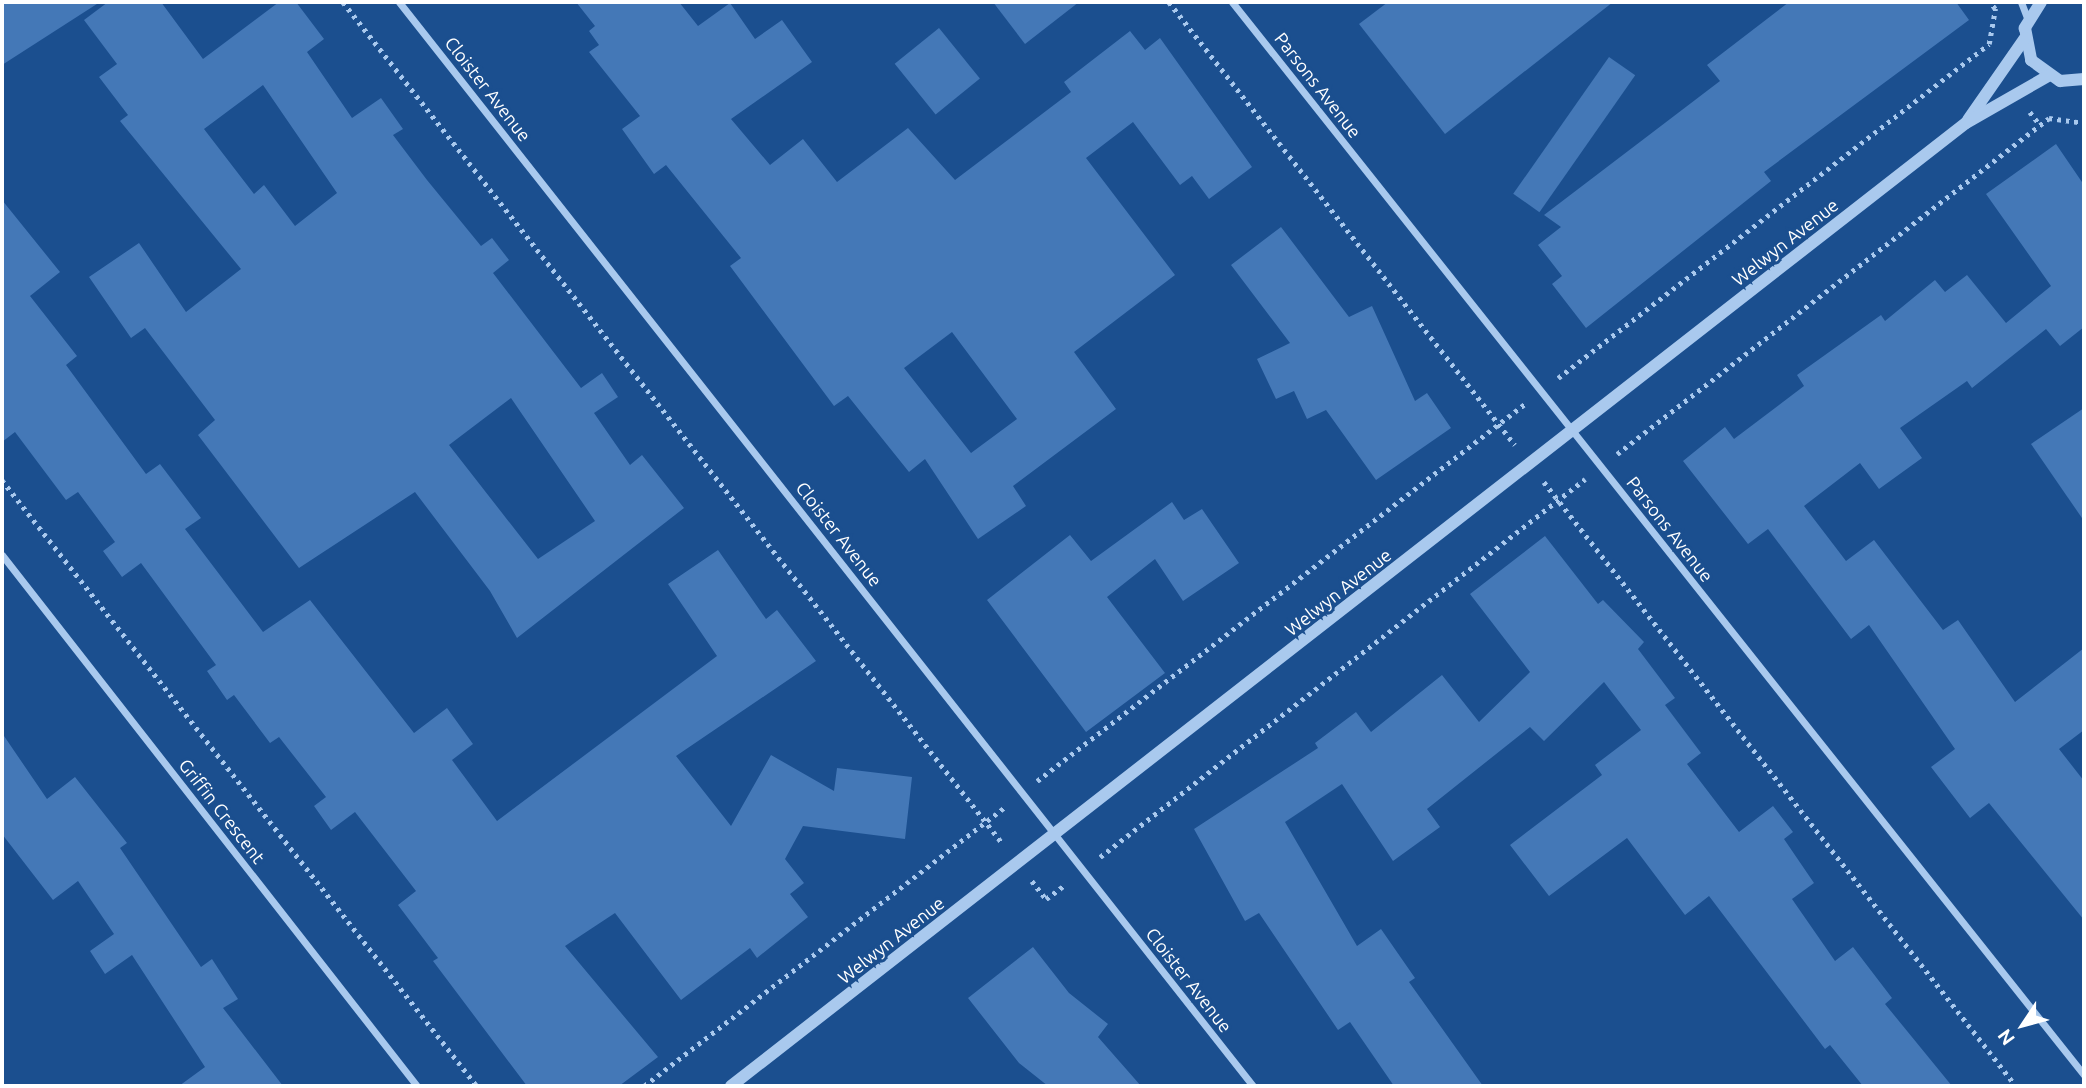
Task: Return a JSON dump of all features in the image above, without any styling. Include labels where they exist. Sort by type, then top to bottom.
[{"type":"street","name":"Cloister Avenue","points":[[399,2],[1253,1086]]},
{"type":"street","name":"Parsons Avenue","points":[[1232,2],[2084,1075]]},
{"type":"street","points":[[2021,2],[2028,20]]},
{"type":"street","name":"Welwyn Avenue","points":[[1966,123],[2025,38],[2028,20],[2041,2]]},
{"type":"street","points":[[2025,38],[2031,60],[2048,76],[2084,79]]},
{"type":"street","name":"Welwyn Avenue","points":[[731,1086],[1966,123],[2048,76]]},
{"type":"street","name":"Griffin Crescent","points":[[2,555],[417,1086]]},
{"type":"path","points":[[343,2],[1046,899],[2049,118],[2084,122]]},
{"type":"path","points":[[1169,2],[2016,1086]]},
{"type":"path","points":[[644,1086],[1989,44],[1995,9],[1990,2]]},
{"type":"path","points":[[2,480],[477,1086]]},
{"type":"building","points":[[2,2],[100,2],[2,65]]},
{"type":"building","points":[[108,2],[161,2],[203,59],[279,2],[296,2],[324,39],[307,52],[352,118],[381,98],[403,129],[393,135],[427,180],[481,246],[492,238],[509,260],[493,273],[581,388],[602,373],[618,397],[594,413],[630,465],[642,455],[684,508],[517,638],[490,591],[415,492],[299,568],[198,435],[215,420],[145,328],[131,338],[89,277],[139,243],[186,312],[241,269],[120,121],[128,115],[99,77],[117,64],[84,20]],"holes":[[[263,85],[337,193],[295,226],[264,185],[254,194],[204,129]],[[511,398],[595,521],[538,559],[449,445]]]},
{"type":"building","points":[[576,2],[679,2],[698,26],[730,3],[755,39],[782,20],[812,62],[731,119],[770,165],[803,139],[837,182],[908,128],[955,180],[1071,92],[1064,82],[1130,31],[1145,50],[1160,38],[1252,167],[1209,199],[1192,176],[1180,185],[1133,122],[1086,158],[1175,275],[1074,352],[1116,409],[1013,486],[1026,506],[978,539],[925,459],[909,472],[848,396],[834,406],[730,266],[741,258],[666,165],[654,174],[622,129],[640,116],[589,52],[599,45],[589,31],[595,26]],"holes":[[[952,332],[1017,419],[971,453],[904,368]]]},
{"type":"building","points":[[993,2],[1079,2],[1025,44]]},
{"type":"building","points":[[1388,2],[1613,2],[1445,134],[1359,24]]},
{"type":"building","points":[[1789,2],[1956,2],[1969,20],[1764,172],[1771,181],[1586,328],[1552,284],[1562,276],[1538,245],[1561,227],[1544,215],[1720,81],[1707,65]]},
{"type":"building","points":[[939,28],[980,79],[936,114],[895,64]]},
{"type":"building","points":[[1609,57],[1635,75],[1539,212],[1513,194]]},
{"type":"building","points":[[2056,144],[2084,185],[2084,327],[2060,346],[2046,329],[1972,388],[1967,381],[1900,428],[1922,458],[1879,489],[1860,463],[1804,506],[1846,561],[1874,540],[1943,630],[1958,620],[2015,702],[2084,648],[2084,730],[2059,749],[2084,781],[2084,920],[1989,803],[1970,818],[1931,767],[1955,749],[1869,625],[1851,639],[1768,529],[1748,544],[1683,461],[1725,427],[1734,439],[1804,386],[1797,375],[1881,315],[1885,321],[1935,280],[1945,292],[1967,275],[2006,323],[2051,286],[1986,194]]},
{"type":"building","points":[[2,200],[60,272],[30,296],[77,356],[66,365],[146,474],[160,464],[201,518],[185,529],[263,632],[310,600],[414,733],[447,708],[473,744],[452,760],[497,821],[717,656],[668,584],[718,550],[766,619],[777,610],[816,661],[676,756],[731,826],[771,755],[834,791],[837,768],[912,777],[905,839],[803,826],[785,859],[804,883],[790,894],[808,917],[757,958],[750,948],[681,1000],[615,913],[565,946],[658,1057],[619,1086],[527,1086],[433,961],[438,958],[398,905],[416,891],[355,812],[331,830],[314,806],[326,797],[279,737],[270,743],[234,695],[227,700],[207,671],[216,665],[141,563],[122,577],[103,551],[115,542],[78,492],[66,500],[15,432],[2,442]]},
{"type":"building","points":[[1281,227],[1349,317],[1372,306],[1415,401],[1427,393],[1451,428],[1376,480],[1326,410],[1307,419],[1294,391],[1276,399],[1257,359],[1290,343],[1231,265]]},
{"type":"building","points":[[2084,408],[2084,521],[2031,444]]},
{"type":"building","points":[[1172,502],[1184,520],[1202,509],[1239,563],[1183,601],[1155,559],[1107,597],[1165,673],[1086,732],[987,600],[1070,535],[1091,561]]},
{"type":"building","points":[[1545,536],[1598,604],[1603,600],[1644,642],[1638,649],[1675,698],[1665,705],[1701,753],[1687,764],[1739,832],[1773,806],[1793,832],[1784,839],[1814,883],[1792,899],[1835,961],[1853,947],[1892,998],[1885,1004],[1952,1086],[1863,1086],[1830,1045],[1825,1049],[1709,896],[1685,915],[1627,838],[1549,896],[1510,845],[1602,775],[1595,765],[1641,730],[1604,682],[1544,741],[1530,727],[1427,809],[1440,827],[1393,861],[1342,784],[1285,822],[1357,946],[1381,929],[1415,978],[1409,982],[1483,1086],[1394,1086],[1350,1022],[1338,1030],[1259,913],[1245,921],[1194,829],[1318,748],[1315,743],[1356,712],[1371,732],[1442,675],[1479,722],[1530,672],[1470,594]]},
{"type":"building","points":[[2,733],[47,799],[75,777],[127,843],[120,848],[201,967],[212,959],[238,999],[223,1008],[283,1086],[179,1086],[205,1067],[132,955],[105,974],[90,951],[114,934],[78,881],[53,900],[2,834]]},
{"type":"building","points":[[1033,947],[1069,993],[1108,1024],[1098,1037],[1141,1086],[1048,1086],[1019,1063],[968,998]]}]
